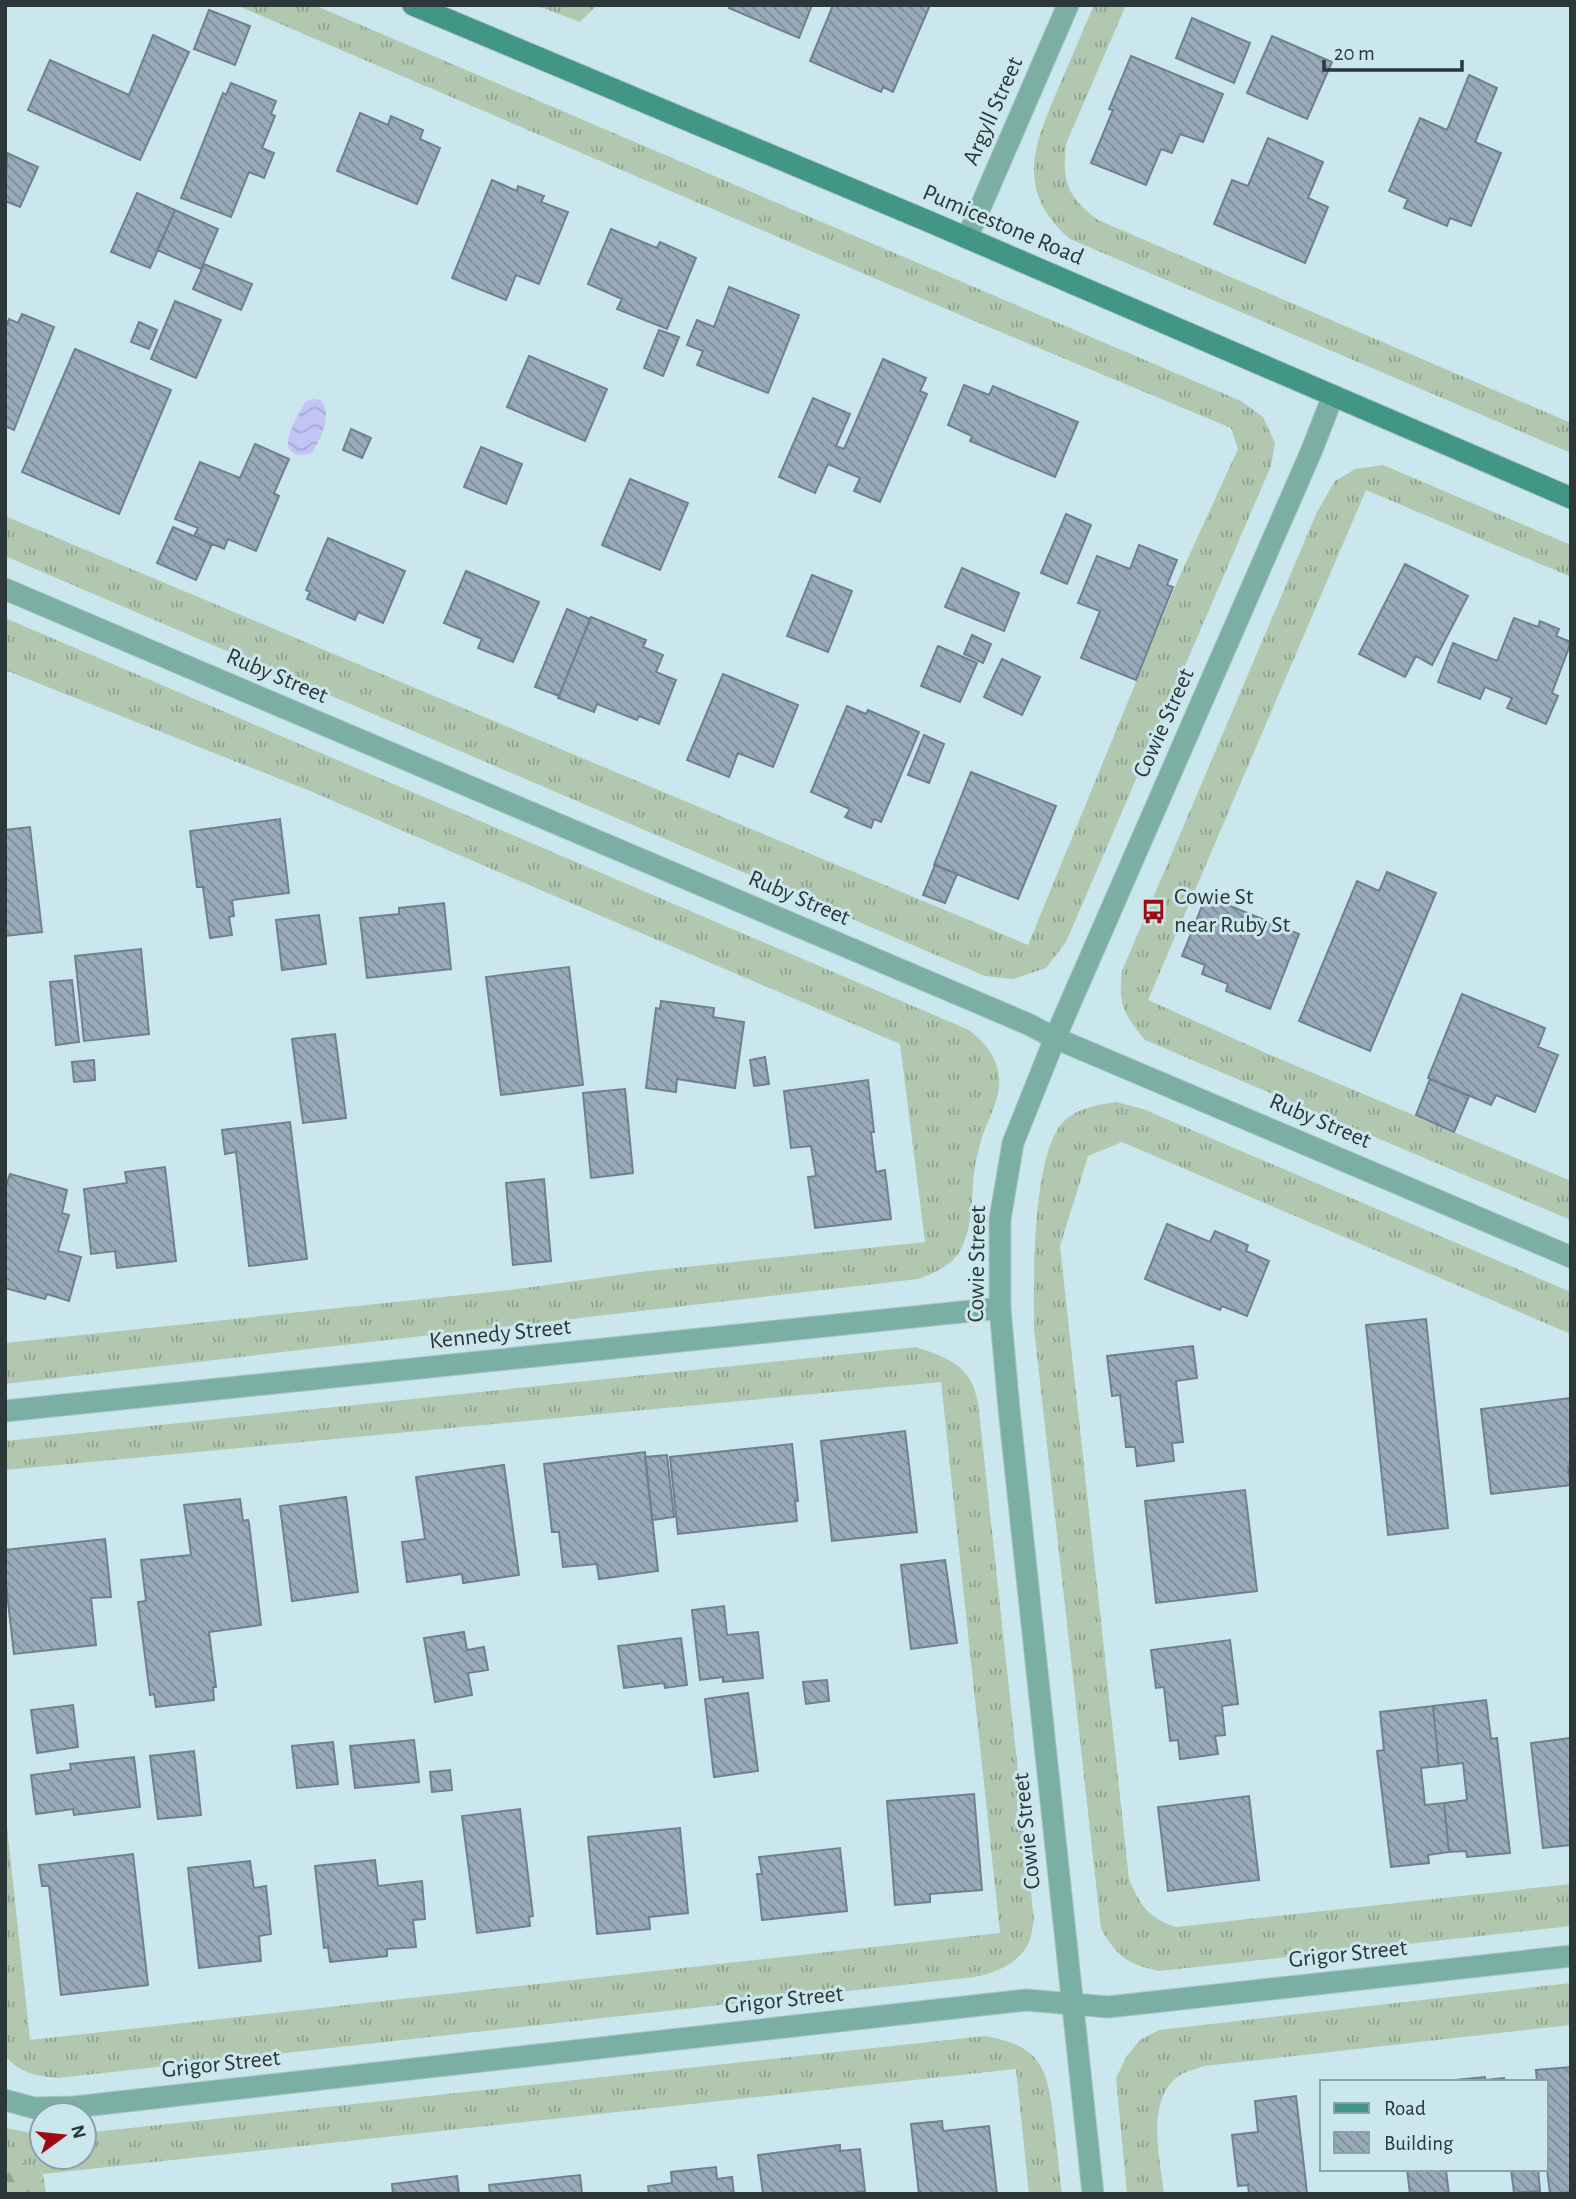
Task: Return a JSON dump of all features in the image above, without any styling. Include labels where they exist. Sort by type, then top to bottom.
[{"type":"main road","name":"Pumicestone Road","points":[[413,5],[967,238],[1571,498]]},
{"type":"street","name":"Argyll Street","points":[[967,238],[1068,5]]},
{"type":"street","name":"Cowie Street","points":[[1093,2194],[1014,1465],[1000,1308],[1000,1219],[1013,1143],[1055,1038],[1333,396]]},
{"type":"street","name":"Ruby Street","points":[[5,589],[1571,1257]]},
{"type":"street","name":"Kennedy Street","points":[[5,1411],[1000,1308]]},
{"type":"street","name":"Grigor Street","points":[[5,2100],[34,2108],[74,2107],[1026,2000],[1108,2007],[1571,1956]]},
{"type":"green space","points":[[236,5],[314,5],[1241,401],[1263,417],[1275,443],[1271,466],[1066,942],[1046,968],[1013,979],[985,976],[5,556],[5,516],[1028,945],[1177,582],[1238,449],[1231,428]]},
{"type":"green space","points":[[535,5],[597,5],[580,22]]},
{"type":"green space","points":[[1094,5],[1126,5],[1066,144],[1066,179],[1079,203],[1098,220],[1571,423],[1571,453],[1070,239],[1041,203],[1035,186],[1034,168],[1036,149],[1049,110]]},
{"type":"green space","points":[[1383,465],[1571,545],[1571,577],[1366,490],[1148,1000],[1275,1057],[1571,1181],[1571,1220],[1145,1040],[1127,1016],[1122,1001],[1122,971],[1317,512],[1335,481],[1355,469]]},
{"type":"green space","points":[[5,618],[969,1030],[992,1056],[999,1075],[999,1084],[997,1099],[976,1160],[968,1232],[958,1254],[945,1266],[918,1279],[5,1384],[5,1343],[510,1290],[648,1271],[925,1242],[900,1044],[310,791],[5,670]]},
{"type":"green space","points":[[1116,1102],[1143,1109],[1571,1292],[1571,1334],[1122,1142],[1088,1156],[1060,1246],[1129,1879],[1137,1896],[1152,1915],[1176,1927],[1571,1884],[1571,1926],[1159,1971],[1124,1958],[1101,1929],[1034,1328],[1034,1280],[1040,1186],[1046,1158],[1055,1135],[1066,1119],[1078,1112]]},
{"type":"green space","points":[[916,1347],[939,1355],[960,1368],[971,1382],[978,1402],[1034,1920],[1025,1950],[1013,1962],[974,1977],[58,2078],[29,2073],[5,2056],[5,1808],[30,2040],[1000,1933],[941,1382],[5,1470],[5,1441]]},
{"type":"green space","points":[[1571,1983],[1571,2025],[1204,2066],[1185,2073],[1168,2086],[1158,2114],[1158,2147],[1164,2194],[1127,2194],[1116,2078],[1127,2056],[1140,2040],[1159,2030]]},
{"type":"green space","points":[[985,2036],[1019,2046],[1031,2054],[1045,2075],[1052,2104],[1062,2194],[1029,2194],[1016,2069],[98,2168],[98,2131]]},
{"type":"green space","points":[[5,2128],[28,2132],[28,2166],[5,2153]]},
{"type":"green space","points":[[5,2153],[28,2166],[28,2171],[43,2174],[46,2194],[5,2194]]},
{"type":"green space","points":[[38,2171],[71,2171],[43,2174]]},
{"type":"water","points":[[312,399],[321,400],[324,406],[324,426],[312,453],[296,454],[288,445],[289,436],[305,402]]},
{"type":"building","points":[[731,5],[812,5],[799,38],[729,8]]},
{"type":"building","points":[[833,5],[930,5],[893,92],[883,87],[881,92],[810,61]]},
{"type":"building","points":[[209,10],[250,26],[235,65],[194,49]]},
{"type":"building","points":[[1192,18],[1250,43],[1234,83],[1176,58]]},
{"type":"building","points":[[153,35],[189,52],[140,160],[28,110],[50,60],[129,95]]},
{"type":"building","points":[[1272,36],[1332,62],[1307,119],[1247,93]]},
{"type":"building","points":[[1131,56],[1223,94],[1203,142],[1180,134],[1172,153],[1161,149],[1146,185],[1091,163]]},
{"type":"building","points":[[1469,75],[1497,88],[1475,142],[1501,153],[1471,226],[1450,218],[1447,226],[1404,208],[1408,199],[1389,191],[1420,118],[1447,130]]},
{"type":"building","points":[[231,83],[276,101],[271,114],[275,116],[262,148],[274,153],[264,178],[249,172],[231,217],[181,198],[223,93],[226,95]]},
{"type":"building","points":[[360,113],[388,125],[391,116],[423,130],[420,139],[440,148],[417,204],[337,171]]},
{"type":"building","points":[[1268,138],[1323,162],[1308,198],[1328,207],[1305,263],[1214,224],[1232,180],[1248,186]]},
{"type":"building","points":[[7,153],[38,167],[20,207],[5,201]]},
{"type":"building","points":[[492,180],[517,191],[518,186],[544,196],[541,202],[568,212],[539,284],[516,275],[506,300],[452,278]]},
{"type":"building","points":[[137,193],[175,210],[150,268],[111,252]]},
{"type":"building","points":[[175,210],[218,229],[201,269],[157,250]]},
{"type":"building","points":[[611,229],[657,248],[660,242],[696,258],[667,329],[617,309],[622,299],[588,284]]},
{"type":"building","points":[[204,264],[252,284],[241,310],[193,289]]},
{"type":"building","points":[[729,287],[799,315],[768,393],[697,365],[703,351],[687,345],[697,320],[714,327]]},
{"type":"building","points":[[175,301],[221,320],[196,378],[151,359]]},
{"type":"building","points":[[22,314],[54,327],[14,430],[5,426],[5,329],[9,319],[18,323]]},
{"type":"building","points":[[139,322],[157,330],[149,349],[131,342]]},
{"type":"building","points":[[659,330],[679,337],[663,376],[644,368]]},
{"type":"building","points":[[75,349],[171,390],[119,514],[22,472]]},
{"type":"building","points":[[529,356],[607,389],[585,441],[507,407]]},
{"type":"building","points":[[883,359],[926,378],[920,391],[927,394],[880,502],[854,491],[860,478],[828,464],[815,493],[779,477],[813,398],[850,414],[836,446],[844,449]]},
{"type":"building","points":[[964,385],[989,395],[993,386],[1078,422],[1055,477],[970,441],[972,436],[948,425]]},
{"type":"building","points":[[351,429],[371,438],[362,458],[343,450]]},
{"type":"building","points":[[255,444],[289,459],[274,493],[279,496],[256,551],[228,539],[224,549],[194,536],[198,528],[175,519],[200,462],[240,478]]},
{"type":"building","points":[[481,447],[522,464],[506,504],[464,487]]},
{"type":"building","points":[[630,479],[688,503],[660,570],[602,545]]},
{"type":"building","points":[[1066,514],[1091,525],[1067,584],[1041,573]]},
{"type":"building","points":[[173,527],[212,544],[196,580],[157,563]]},
{"type":"building","points":[[328,538],[405,571],[383,623],[358,612],[355,620],[307,599],[310,592],[306,590]]},
{"type":"building","points":[[1139,545],[1177,560],[1167,585],[1173,587],[1136,680],[1081,658],[1100,611],[1078,603],[1097,556],[1130,569]]},
{"type":"building","points":[[1405,564],[1468,596],[1432,665],[1416,656],[1405,677],[1359,654]]},
{"type":"building","points":[[962,568],[1019,593],[1004,631],[945,607]]},
{"type":"building","points":[[466,571],[539,602],[513,662],[478,648],[482,639],[444,623]]},
{"type":"building","points":[[812,575],[852,591],[828,652],[787,636]]},
{"type":"building","points":[[567,609],[590,619],[559,696],[535,687]]},
{"type":"building","points":[[591,617],[646,640],[643,647],[663,655],[656,672],[676,680],[659,724],[639,716],[637,720],[597,704],[594,712],[558,698]]},
{"type":"building","points":[[1514,618],[1538,627],[1540,621],[1559,629],[1556,636],[1571,642],[1552,693],[1558,696],[1546,724],[1507,708],[1512,698],[1485,687],[1480,699],[1438,682],[1453,643],[1497,661]]},
{"type":"building","points":[[972,635],[991,644],[983,663],[964,654]]},
{"type":"building","points":[[938,646],[977,663],[960,702],[921,686]]},
{"type":"building","points":[[1002,659],[1040,677],[1022,715],[984,697]]},
{"type":"building","points":[[723,674],[798,705],[773,767],[738,753],[729,777],[687,760]]},
{"type":"building","points":[[847,706],[866,714],[868,710],[919,732],[881,822],[874,819],[871,828],[845,817],[850,809],[811,792]]},
{"type":"building","points":[[924,735],[944,744],[929,783],[908,775]]},
{"type":"building","points":[[971,772],[1056,806],[1018,899],[934,865]]},
{"type":"building","points":[[280,819],[289,893],[232,900],[234,916],[229,917],[232,935],[210,938],[203,887],[197,887],[190,831]]},
{"type":"building","points":[[30,827],[42,932],[5,936],[5,830]]},
{"type":"building","points":[[935,865],[957,874],[945,903],[923,895]]},
{"type":"building","points":[[1387,872],[1436,893],[1370,1051],[1299,1021],[1357,881],[1379,891]]},
{"type":"building","points":[[1206,896],[1299,934],[1270,1009],[1226,991],[1228,984],[1202,974],[1205,965],[1182,956]]},
{"type":"building","points":[[444,903],[451,969],[367,978],[360,918],[399,914],[399,908]]},
{"type":"building","points":[[319,915],[326,964],[282,970],[276,920]]},
{"type":"building","points":[[141,949],[149,1034],[84,1041],[75,956]]},
{"type":"building","points":[[569,967],[583,1085],[501,1095],[486,977]]},
{"type":"building","points":[[72,980],[79,1042],[56,1045],[50,982]]},
{"type":"building","points":[[1462,994],[1545,1028],[1538,1047],[1558,1055],[1535,1112],[1496,1095],[1491,1105],[1428,1078]]},
{"type":"building","points":[[661,1001],[714,1008],[713,1017],[744,1022],[735,1088],[677,1079],[676,1092],[646,1088],[656,1008],[660,1009]]},
{"type":"building","points":[[335,1034],[346,1118],[303,1123],[292,1039]]},
{"type":"building","points":[[765,1057],[769,1084],[754,1086],[750,1060]]},
{"type":"building","points":[[94,1060],[95,1080],[74,1082],[72,1062]]},
{"type":"building","points":[[1430,1079],[1469,1096],[1454,1132],[1416,1115]]},
{"type":"building","points":[[868,1080],[876,1172],[885,1170],[891,1219],[815,1228],[808,1177],[816,1176],[811,1146],[791,1148],[784,1091]]},
{"type":"building","points":[[625,1089],[633,1173],[591,1178],[583,1093]]},
{"type":"building","points":[[290,1122],[307,1259],[249,1266],[236,1152],[225,1154],[222,1130]]},
{"type":"building","points":[[165,1167],[176,1261],[117,1268],[115,1251],[91,1254],[84,1189],[127,1183],[125,1172]]},
{"type":"building","points":[[10,1174],[67,1190],[62,1213],[69,1215],[58,1251],[81,1257],[69,1301],[47,1294],[45,1299],[5,1288],[5,1189]]},
{"type":"building","points":[[544,1179],[551,1261],[513,1265],[506,1183]]},
{"type":"building","points":[[1167,1224],[1210,1242],[1215,1231],[1248,1245],[1246,1251],[1269,1261],[1247,1316],[1222,1306],[1220,1310],[1145,1279]]},
{"type":"building","points":[[1426,1319],[1448,1528],[1388,1535],[1366,1325]]},
{"type":"building","points":[[1193,1346],[1197,1378],[1176,1381],[1183,1442],[1172,1443],[1174,1461],[1137,1466],[1135,1447],[1126,1447],[1120,1395],[1112,1396],[1107,1356]]},
{"type":"building","points":[[1571,1398],[1571,1466],[1568,1467],[1571,1485],[1491,1494],[1481,1409]]},
{"type":"building","points":[[905,1431],[917,1532],[832,1541],[821,1441]]},
{"type":"building","points":[[792,1444],[798,1501],[795,1501],[797,1521],[678,1534],[670,1457]]},
{"type":"building","points":[[645,1452],[658,1571],[599,1579],[597,1564],[563,1567],[559,1532],[552,1532],[544,1464]]},
{"type":"building","points":[[667,1455],[674,1517],[652,1520],[645,1457]]},
{"type":"building","points":[[504,1465],[519,1575],[463,1583],[462,1574],[407,1582],[402,1542],[425,1539],[416,1477]]},
{"type":"building","points":[[1245,1490],[1257,1591],[1156,1603],[1145,1501]]},
{"type":"building","points":[[346,1497],[358,1592],[292,1601],[280,1506]]},
{"type":"building","points":[[240,1499],[243,1521],[248,1520],[249,1523],[261,1625],[209,1632],[216,1687],[213,1687],[214,1700],[156,1707],[154,1694],[150,1695],[138,1602],[146,1601],[141,1560],[191,1555],[184,1505]]},
{"type":"building","points":[[105,1539],[111,1597],[91,1598],[96,1645],[14,1654],[5,1576],[5,1550]]},
{"type":"building","points":[[945,1560],[957,1643],[911,1649],[901,1565]]},
{"type":"building","points":[[724,1606],[727,1635],[758,1632],[763,1678],[723,1682],[723,1677],[700,1680],[692,1610]]},
{"type":"building","points":[[464,1632],[467,1650],[484,1647],[488,1670],[468,1673],[472,1695],[435,1702],[424,1638]]},
{"type":"building","points":[[681,1638],[687,1685],[665,1688],[664,1683],[624,1688],[618,1646]]},
{"type":"building","points":[[1230,1640],[1238,1704],[1222,1706],[1225,1735],[1215,1736],[1218,1754],[1180,1759],[1178,1740],[1170,1741],[1164,1687],[1156,1688],[1151,1650]]},
{"type":"building","points":[[827,1680],[829,1701],[806,1704],[803,1682]]},
{"type":"building","points":[[748,1693],[758,1771],[714,1777],[705,1699]]},
{"type":"building","points":[[1486,1700],[1491,1739],[1497,1738],[1510,1853],[1467,1857],[1466,1851],[1449,1852],[1444,1803],[1467,1800],[1463,1763],[1439,1766],[1433,1706]]},
{"type":"building","points":[[73,1705],[78,1747],[37,1753],[31,1710]]},
{"type":"building","points":[[1433,1706],[1439,1766],[1421,1768],[1425,1805],[1444,1803],[1449,1852],[1428,1855],[1429,1863],[1391,1867],[1377,1751],[1384,1750],[1380,1712]]},
{"type":"building","points":[[1571,1738],[1571,1845],[1543,1848],[1531,1743]]},
{"type":"building","points":[[414,1740],[419,1782],[355,1788],[350,1746]]},
{"type":"building","points":[[333,1742],[338,1784],[297,1788],[292,1746]]},
{"type":"building","points":[[194,1751],[201,1815],[158,1819],[150,1756]]},
{"type":"building","points":[[134,1757],[140,1807],[74,1815],[73,1809],[36,1814],[31,1775],[71,1770],[70,1764]]},
{"type":"building","points":[[450,1770],[452,1790],[432,1792],[430,1772]]},
{"type":"building","points":[[974,1794],[982,1890],[930,1894],[930,1902],[895,1905],[887,1801]]},
{"type":"building","points":[[1249,1796],[1259,1880],[1168,1891],[1158,1807]]},
{"type":"building","points":[[520,1809],[533,1916],[529,1917],[530,1926],[477,1933],[462,1816]]},
{"type":"building","points":[[680,1828],[688,1913],[649,1917],[650,1929],[597,1934],[588,1837]]},
{"type":"building","points":[[840,1848],[847,1911],[762,1920],[757,1874],[762,1874],[759,1857]]},
{"type":"building","points":[[133,1854],[148,1985],[61,1995],[49,1886],[42,1886],[39,1865]]},
{"type":"building","points":[[375,1860],[378,1886],[422,1881],[425,1919],[413,1920],[416,1947],[387,1949],[387,1956],[330,1962],[328,1947],[324,1948],[315,1866]]},
{"type":"building","points":[[250,1861],[254,1888],[266,1886],[271,1934],[259,1936],[261,1961],[199,1968],[188,1868]]},
{"type":"building","points":[[1571,2067],[1571,2192],[1550,2194],[1547,2171],[1548,2080],[1537,2080],[1536,2070]]},
{"type":"building","points":[[1485,2077],[1485,2080],[1454,2080]]},
{"type":"building","points":[[1296,2096],[1307,2193],[1249,2194],[1248,2185],[1238,2186],[1232,2135],[1258,2132],[1255,2101]]},
{"type":"building","points":[[942,2121],[943,2131],[989,2126],[997,2194],[919,2194],[911,2124]]},
{"type":"building","points":[[840,2145],[840,2151],[860,2149],[865,2191],[846,2194],[763,2194],[758,2155]]},
{"type":"building","points":[[716,2167],[717,2179],[732,2177],[734,2194],[649,2194],[648,2186],[672,2183],[671,2172]]},
{"type":"building","points":[[1407,2171],[1446,2171],[1449,2194],[1410,2194]]},
{"type":"building","points":[[1511,2171],[1538,2171],[1540,2191],[1514,2193]]},
{"type":"building","points":[[580,2175],[582,2194],[490,2194],[489,2185]]},
{"type":"building","points":[[457,2176],[459,2194],[393,2194],[392,2184]]},
{"type":"place","name":"Cowie St near Ruby St","points":[[1154,911]]}]
